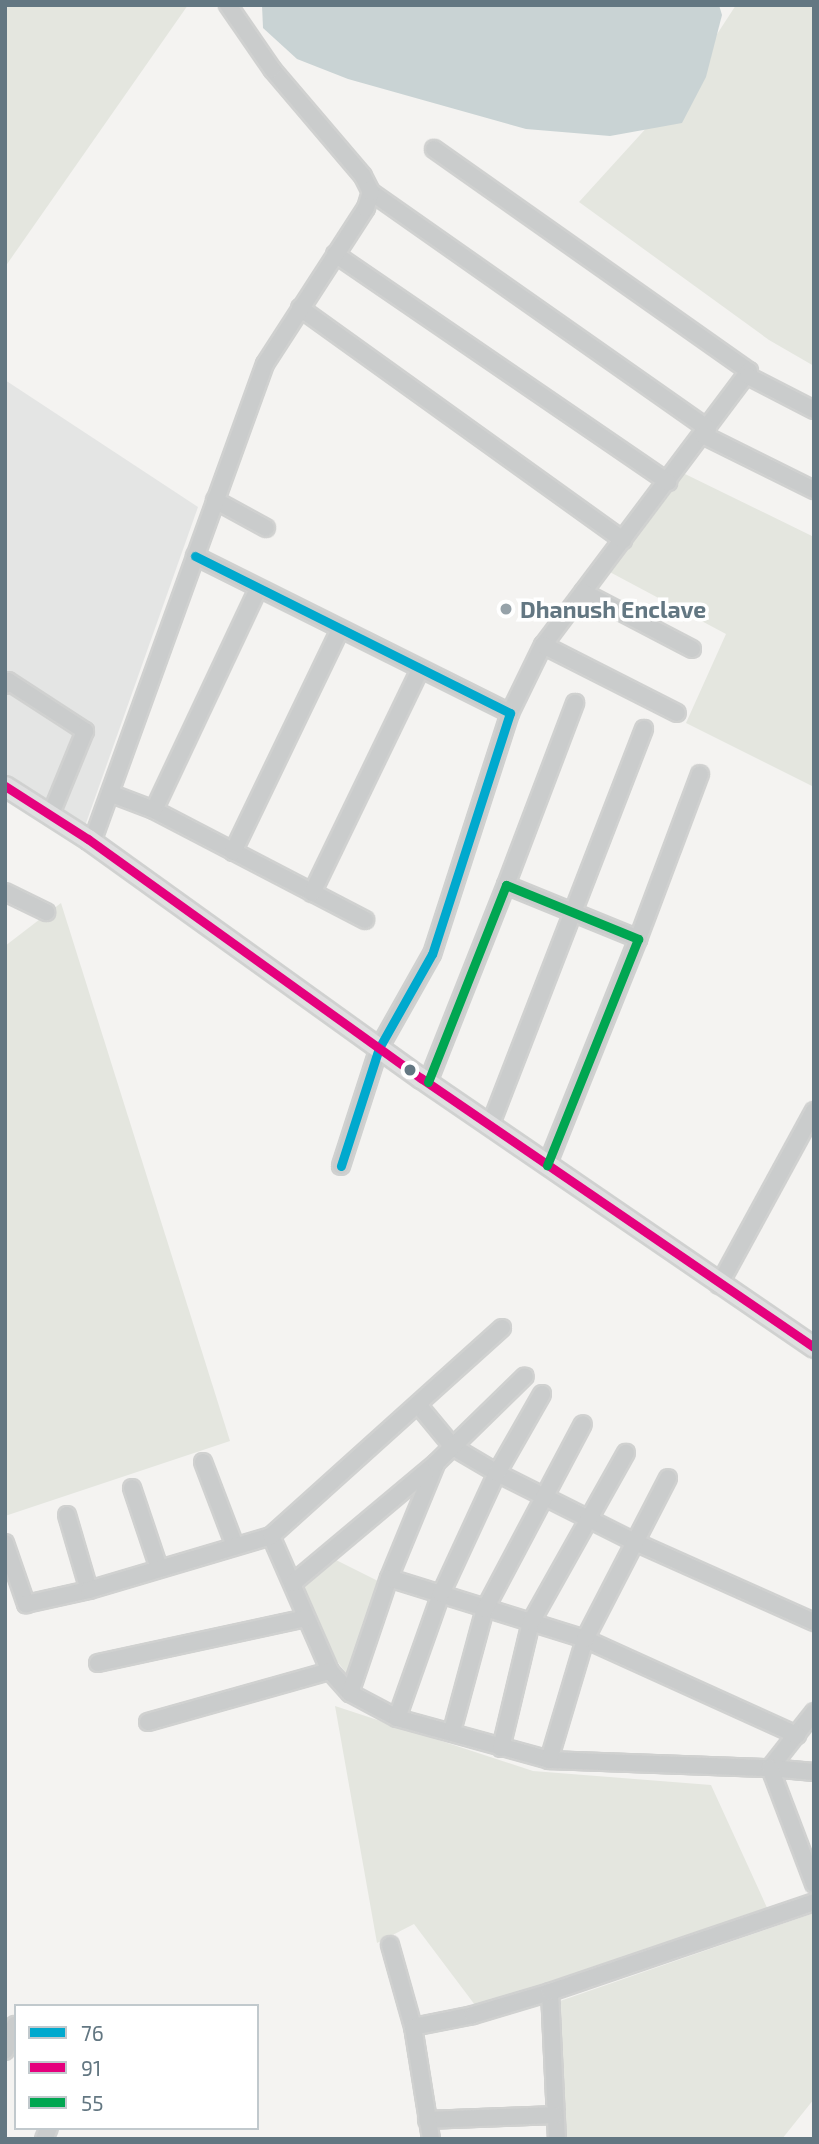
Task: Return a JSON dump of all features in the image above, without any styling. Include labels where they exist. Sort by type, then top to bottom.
[{"type":"main road","points":[[5,786],[92,842],[379,1048],[719,1286],[814,1347]]},
{"type":"street","points":[[228,5],[272,69],[363,176],[371,192],[706,432],[814,490]]},
{"type":"street","points":[[341,1166],[379,1048],[432,954],[510,713],[543,645],[748,376],[746,366],[434,149]]},
{"type":"street","points":[[92,842],[112,794],[265,364],[366,208],[371,192]]},
{"type":"street","points":[[335,254],[668,482]]},
{"type":"street","points":[[300,309],[623,540]]},
{"type":"street","points":[[748,376],[814,410]]},
{"type":"street","points":[[215,500],[266,528]]},
{"type":"street","points":[[195,556],[510,713]]},
{"type":"street","points":[[154,810],[258,589]]},
{"type":"street","points":[[583,592],[692,649]]},
{"type":"street","points":[[233,852],[340,630]]},
{"type":"street","points":[[543,645],[677,713]]},
{"type":"street","points":[[312,893],[420,670]]},
{"type":"street","points":[[5,685],[8,681],[85,731],[51,814]]},
{"type":"street","points":[[428,1082],[575,703]]},
{"type":"street","points":[[490,1126],[576,913],[644,729]]},
{"type":"street","points":[[547,1165],[638,939],[700,774]]},
{"type":"street","points":[[112,794],[154,810],[365,920]]},
{"type":"street","points":[[506,885],[638,939]]},
{"type":"street","points":[[5,892],[46,912]]},
{"type":"street","points":[[719,1286],[814,1111]]},
{"type":"street","points":[[5,1543],[26,1604],[89,1590],[271,1536],[419,1406],[502,1328]]},
{"type":"street","points":[[293,1583],[453,1447],[525,1376]]},
{"type":"street","points":[[397,1718],[441,1594],[497,1473],[542,1394]]},
{"type":"street","points":[[419,1406],[453,1447],[497,1473],[635,1542],[814,1622]]},
{"type":"street","points":[[452,1731],[485,1609],[541,1496],[583,1423]]},
{"type":"street","points":[[501,1748],[531,1622],[626,1452]]},
{"type":"street","points":[[203,1462],[236,1546]]},
{"type":"street","points":[[349,1693],[389,1578],[436,1462]]},
{"type":"street","points":[[549,1760],[585,1639],[668,1478]]},
{"type":"street","points":[[132,1488],[159,1568]]},
{"type":"street","points":[[67,1516],[89,1590]]},
{"type":"street","points":[[271,1536],[330,1671],[349,1693],[397,1718],[452,1731],[501,1748],[549,1760],[814,1772]]},
{"type":"street","points":[[389,1578],[585,1639],[797,1735]]},
{"type":"street","points":[[97,1663],[306,1618]]},
{"type":"street","points":[[148,1722],[330,1671]]},
{"type":"street","points":[[770,1768],[814,1712]]},
{"type":"street","points":[[770,1768],[814,1884]]},
{"type":"street","points":[[412,2027],[550,1992],[814,1902]]},
{"type":"street","points":[[390,1945],[412,2027],[432,2139]]},
{"type":"street","points":[[550,1992],[557,2139]]},
{"type":"street","points":[[5,2051],[14,2028]]},
{"type":"street","points":[[427,2120],[555,2115]]},
{"type":"shaded area","points":[[5,5],[188,5],[5,267]]},
{"type":"shaded area","points":[[262,5],[719,5],[722,15],[706,77],[682,123],[610,136],[526,129],[348,79],[297,59],[263,28]]},
{"type":"shaded area","points":[[736,5],[814,5],[814,366],[769,340],[579,202],[680,91]]},
{"type":"shaded area","points":[[5,380],[198,507],[85,826],[5,775]]},
{"type":"shaded area","points":[[683,473],[814,537],[814,787],[686,723],[726,634],[606,570]]},
{"type":"shaded area","points":[[61,903],[230,1441],[5,1516],[5,946]]},
{"type":"shaded area","points":[[334,1559],[380,1582],[347,1674],[332,1655],[299,1587]]},
{"type":"shaded area","points":[[335,1706],[533,1771],[711,1785],[769,1912],[478,2009],[414,1924],[377,1943]]},
{"type":"shaded area","points":[[814,1913],[814,2099],[782,2139],[564,2139],[560,2001]]},
{"type":"transit line","name":"76","points":[[195,556],[510,713],[432,954],[379,1048],[341,1166]]},
{"type":"transit line","name":"91","points":[[5,786],[88,839],[421,1078],[814,1347]]},
{"type":"transit line","name":"55","points":[[428,1082],[506,885],[638,939],[547,1165]]},
{"type":"place","name":"Dhanush Enclave","points":[[506,609]]}]
